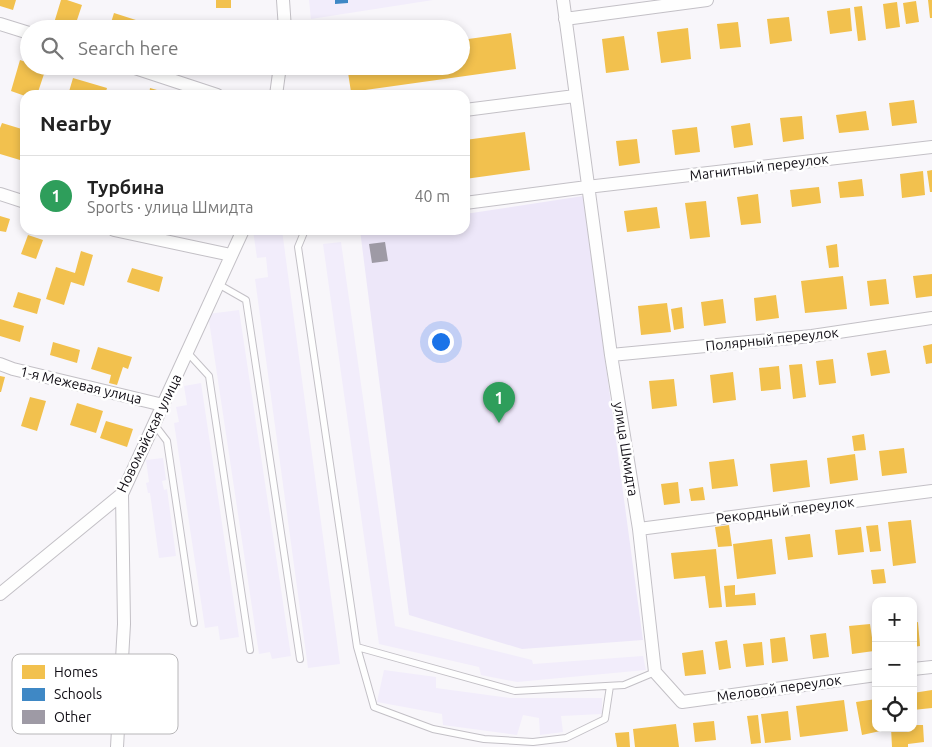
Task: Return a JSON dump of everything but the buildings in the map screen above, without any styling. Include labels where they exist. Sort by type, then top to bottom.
[{"type":"street","points":[[283,0],[285,20]]},
{"type":"street","name":"улица Шмидта","points":[[562,0],[610,356],[638,529],[655,672]]},
{"type":"street","points":[[565,19],[707,0]]},
{"type":"street","points":[[0,24],[20,30]]},
{"type":"street","points":[[156,75],[202,90]]},
{"type":"street","points":[[277,90],[279,75]]},
{"type":"street","points":[[470,109],[575,96]]},
{"type":"street","name":"Магнитный переулок","points":[[587,187],[932,147]]},
{"type":"street","points":[[470,202],[587,187]]},
{"type":"street","points":[[0,194],[20,200]]},
{"type":"street","points":[[137,235],[231,255]]},
{"type":"street","name":"Новомайская улица","points":[[0,594],[122,494],[241,235]]},
{"type":"street","name":"Полярный переулок","points":[[610,356],[812,336],[932,318]]},
{"type":"street","name":"1-я Межевая улица","points":[[0,364],[13,369],[163,405]]},
{"type":"street","name":"Рекордный переулок","points":[[638,529],[932,491]]},
{"type":"street","points":[[122,494],[124,624],[122,654]]},
{"type":"street","points":[[917,669],[932,667]]},
{"type":"street","name":"Меловой переулок","points":[[655,672],[682,702],[872,676]]},
{"type":"street","points":[[117,747],[118,734]]},
{"type":"lane","points":[[303,235],[298,247],[357,647],[374,707],[433,729],[484,739],[532,742],[566,738],[605,719],[610,686]]},
{"type":"lane","points":[[218,284],[246,300],[300,658]]},
{"type":"lane","points":[[187,352],[210,376],[250,650]]},
{"type":"lane","points":[[154,424],[167,441],[194,623]]},
{"type":"lane","points":[[357,647],[515,691],[624,685],[655,672]]},
{"type":"shaded area","points":[[309,0],[433,0],[311,19]]},
{"type":"shaded area","points":[[583,196],[643,640],[522,649],[409,615],[361,235],[470,235],[470,213]]},
{"type":"shaded area","points":[[254,235],[283,235],[340,664],[308,668],[255,279],[268,277],[266,257],[257,258]]},
{"type":"shaded area","points":[[341,242],[395,626],[532,660],[533,664],[643,656],[646,670],[517,682],[481,675],[479,667],[379,644],[323,244]]},
{"type":"shaded area","points":[[239,310],[291,656],[272,659],[270,652],[259,654],[208,314]]},
{"type":"shaded area","points":[[201,383],[239,637],[220,640],[218,626],[205,628],[174,423],[179,422],[176,407],[187,405],[184,386]]},
{"type":"shaded area","points":[[163,458],[166,480],[162,481],[164,490],[167,489],[176,556],[159,558],[150,493],[148,493],[146,483],[149,482],[146,460]]},
{"type":"shaded area","points":[[384,670],[436,677],[436,688],[510,698],[602,698],[602,714],[561,716],[563,732],[540,735],[539,718],[523,715],[517,735],[443,725],[442,714],[377,702]]},
{"type":"place","name":"Турбина","points":[[499,423]]}]
